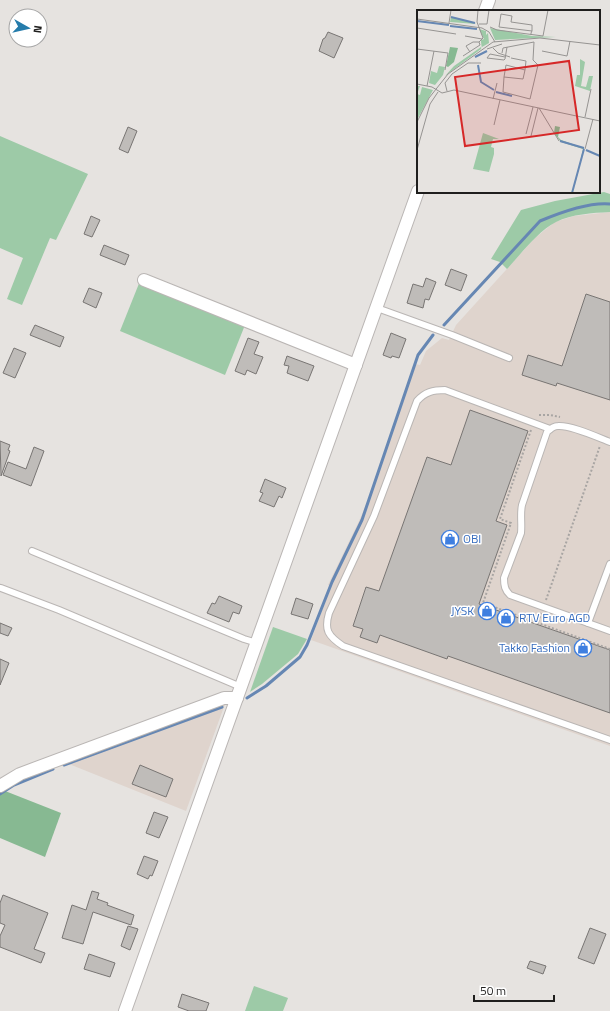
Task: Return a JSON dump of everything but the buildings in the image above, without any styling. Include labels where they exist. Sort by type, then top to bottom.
[{"type":"street","points":[[485,10],[489,0]]},
{"type":"street","points":[[125,1011],[418,193]]},
{"type":"street","points":[[144,280],[356,366]]},
{"type":"street","points":[[0,786],[20,774],[239,692]]},
{"type":"lane","points":[[377,308],[452,335],[509,358]]},
{"type":"lane","points":[[550,429],[445,390],[429,391],[422,396],[417,401],[374,516],[329,613],[327,628],[332,637],[343,646],[610,740]]},
{"type":"lane","points":[[610,442],[568,427],[557,426],[550,429],[545,436],[522,505],[520,512],[522,526],[504,578],[506,591],[510,595],[610,631]]},
{"type":"lane","points":[[32,551],[244,639],[257,643]]},
{"type":"lane","points":[[588,623],[610,564]]},
{"type":"lane","points":[[1,588],[59,610],[239,692]]},
{"type":"path","points":[[564,418],[550,415],[539,415],[534,423],[500,519],[511,523],[483,603],[610,648]]},
{"type":"path","points":[[538,622],[603,439]]},
{"type":"shaded area","points":[[610,212],[610,746],[311,640],[331,587],[328,585],[373,489],[415,364],[420,365],[426,351],[442,338],[449,340],[456,325],[534,239],[546,229],[555,222],[574,216]]},
{"type":"shaded area","points":[[225,704],[186,811],[64,762]]},
{"type":"green space","points":[[0,136],[88,174],[56,240],[50,238],[22,305],[7,299],[23,258],[0,248]]},
{"type":"green space","points":[[604,192],[610,194],[610,212],[589,213],[562,219],[556,222],[542,231],[507,269],[500,262],[491,259],[521,210],[555,201]]},
{"type":"green space","points":[[140,281],[245,325],[225,375],[120,331]]},
{"type":"green space","points":[[273,627],[307,639],[298,654],[250,692]]},
{"type":"green space","points":[[0,789],[61,813],[45,857],[0,838]]},
{"type":"green space","points":[[254,986],[288,998],[283,1011],[245,1011]]},
{"type":"waterway","points":[[444,325],[540,221],[584,206],[610,204]]},
{"type":"waterway","points":[[247,698],[266,686],[300,657],[307,645],[332,582],[362,520],[418,355],[433,335]]},
{"type":"waterway","points":[[64,765],[222,707]]},
{"type":"waterway","points":[[0,794],[14,785],[53,769]]},
{"type":"place","name":"OBI","points":[[450,539]]},
{"type":"place","name":"JYSK","points":[[487,611]]},
{"type":"place","name":"RTV Euro AGD","points":[[506,618]]},
{"type":"place","name":"Takko Fashion","points":[[583,648]]}]
